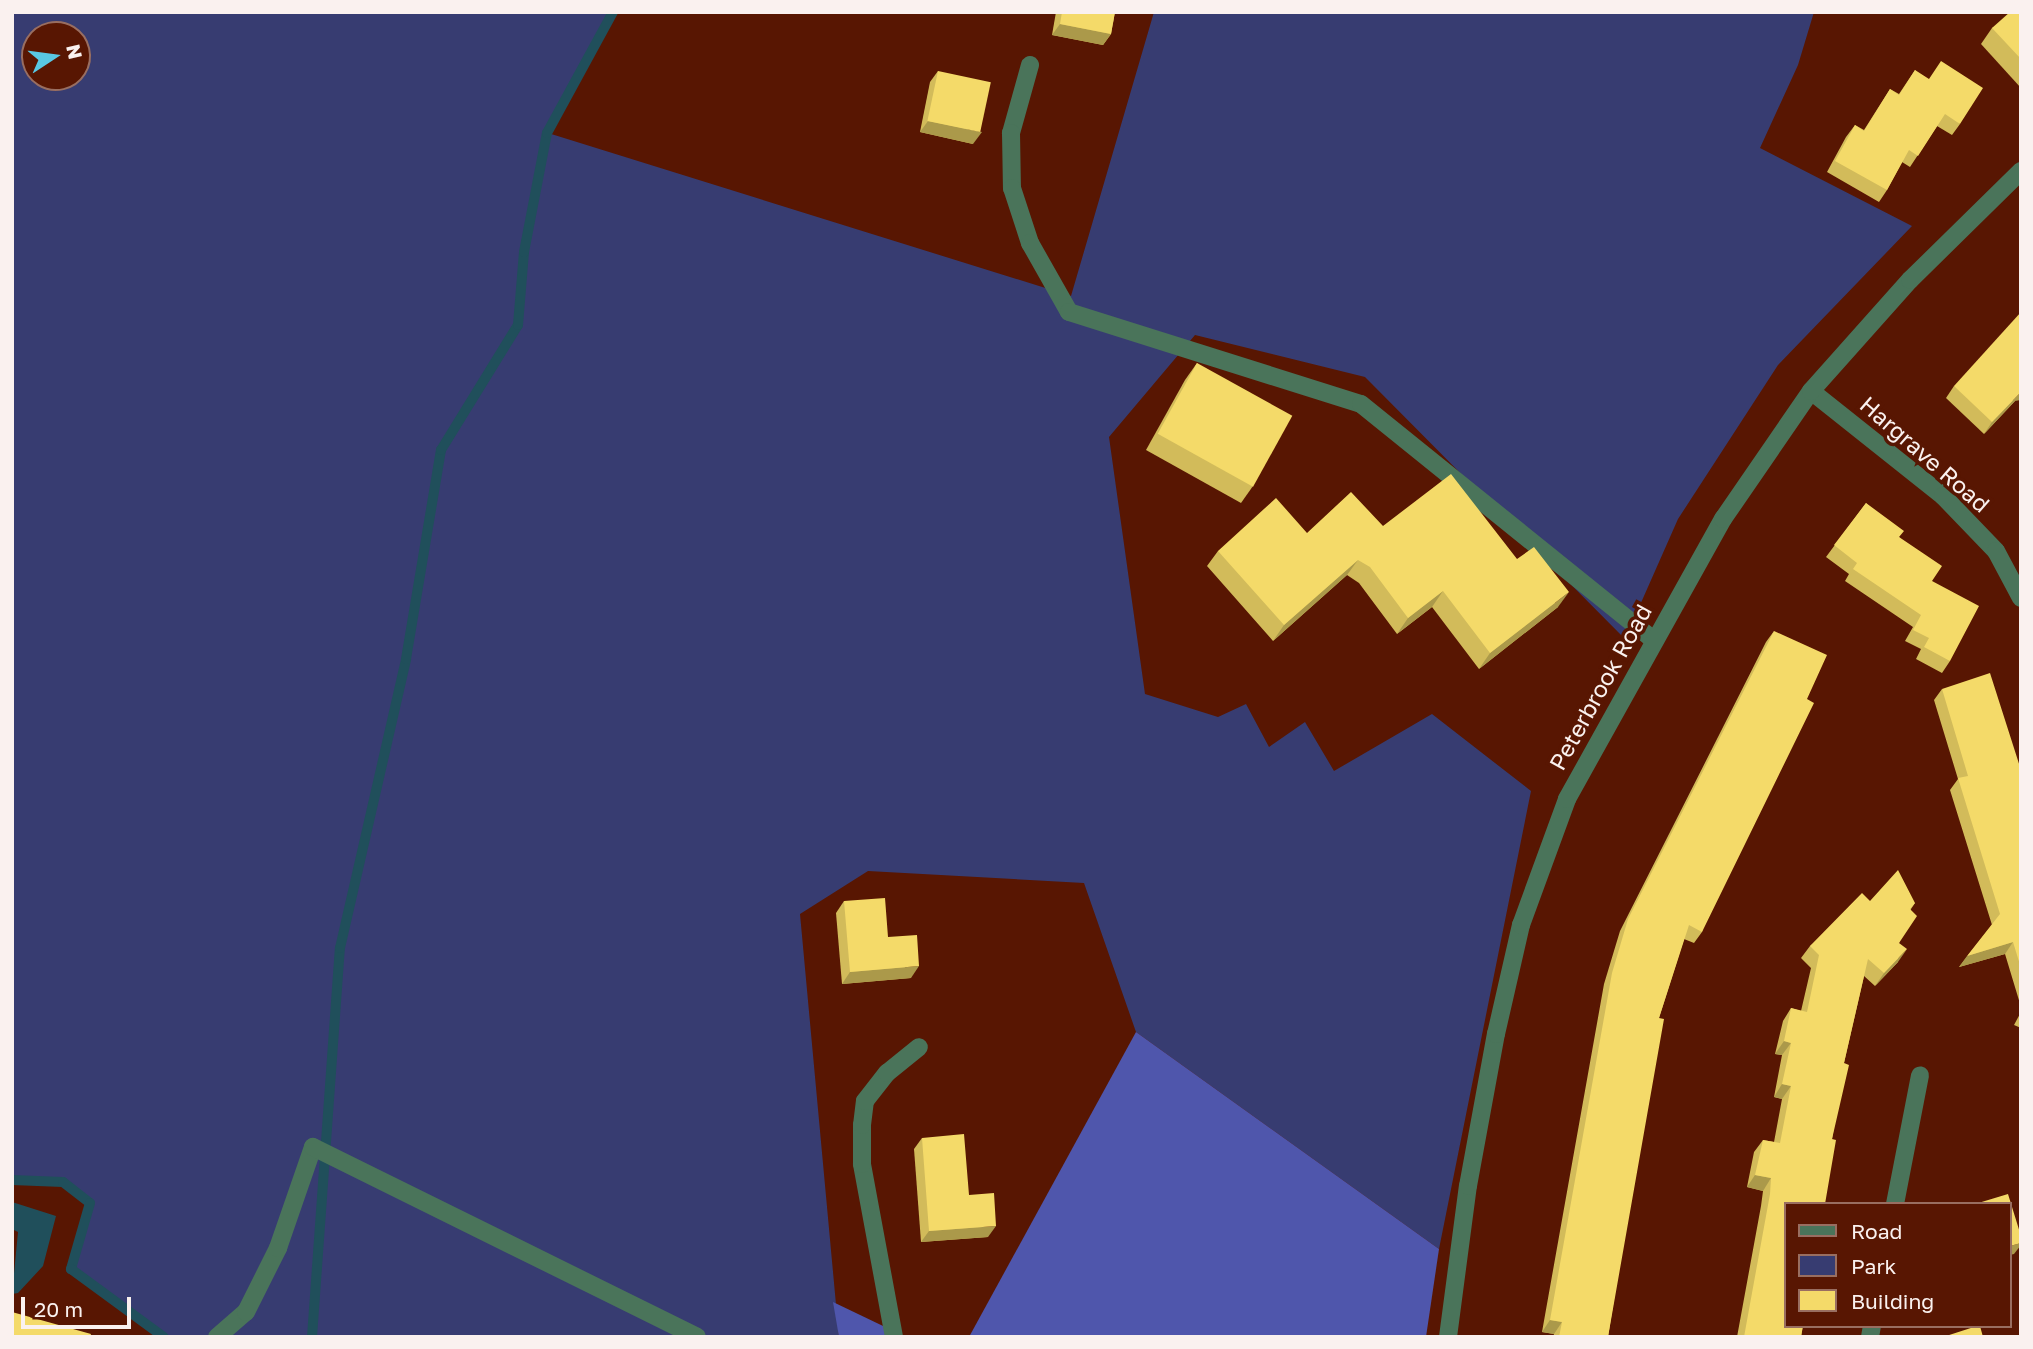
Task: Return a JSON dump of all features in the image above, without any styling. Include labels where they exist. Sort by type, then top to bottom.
[{"type":"street","points":[[1030,65],[1011,133],[1012,188],[1030,243],[1069,312],[1361,404],[1654,640]]},
{"type":"street","name":"Peterbrook Road","points":[[1448,1337],[1468,1186],[1521,925],[1567,799],[1723,519],[1811,391],[1910,280],[2021,171]]},
{"type":"street","name":"Hargrave Road","points":[[1811,391],[1943,496],[1996,551],[2021,597]]},
{"type":"street","points":[[894,1337],[862,1164],[862,1125],[865,1101],[887,1073],[919,1047]]},
{"type":"street","points":[[1895,1202],[1920,1075]]},
{"type":"street","points":[[217,1337],[246,1312],[278,1248],[315,1148],[697,1337]]},
{"type":"green space","points":[[12,12],[613,12],[548,133],[1071,296],[1154,12],[1814,12],[1798,65],[1760,148],[1912,226],[1778,365],[1678,519],[1625,639],[1365,377],[1195,335],[1109,437],[1145,694],[1218,717],[1246,704],[1269,747],[1305,722],[1334,771],[1432,714],[1531,791],[1439,1249],[1136,1032],[1084,883],[868,871],[800,914],[839,1337],[164,1337],[71,1269],[90,1202],[63,1182],[12,1180]]},
{"type":"shaded area","points":[[1136,1032],[1439,1249],[1426,1337],[969,1337]]},
{"type":"shaded area","points":[[12,1202],[56,1216],[43,1266],[18,1293],[12,1294],[18,1232],[12,1229]]},
{"type":"shaded area","points":[[833,1302],[906,1337],[839,1337]]},
{"type":"building","points":[[1062,12],[1115,12],[1111,34],[1060,24]]},
{"type":"building","points":[[2010,12],[2021,12],[2021,59],[1992,28]]},
{"type":"building","points":[[1941,61],[1983,88],[1960,124],[1945,114],[1918,156],[1909,150],[1887,190],[1835,161],[1855,125],[1864,131],[1890,89],[1899,95],[1915,70],[1929,79]]},
{"type":"building","points":[[938,71],[991,82],[980,132],[927,121]]},
{"type":"building","points":[[2021,312],[2021,392],[1992,422],[1954,386]]},
{"type":"building","points":[[1197,363],[1292,416],[1253,487],[1158,434]]},
{"type":"building","points":[[1451,474],[1517,559],[1534,547],[1569,592],[1490,653],[1443,591],[1408,618],[1370,567],[1358,560],[1284,625],[1218,551],[1276,498],[1307,533],[1351,492],[1383,526]]},
{"type":"building","points":[[1866,503],[1904,531],[1899,537],[1942,566],[1932,581],[1979,606],[1950,661],[1924,647],[1929,638],[1913,630],[1921,615],[1853,569],[1857,563],[1834,545]]},
{"type":"building","points":[[1774,631],[1827,655],[1807,699],[1814,703],[1702,932],[1689,925],[1659,1018],[1664,1019],[1608,1337],[1559,1337],[1562,1322],[1550,1320],[1612,973],[1628,919]]},
{"type":"building","points":[[1990,673],[2021,770],[2021,968],[2013,942],[1967,956],[2000,914],[1958,778],[1968,776],[1942,689]]},
{"type":"building","points":[[1898,870],[1915,903],[1910,909],[1917,916],[1899,943],[1907,949],[1884,973],[1868,959],[1844,1063],[1849,1065],[1832,1139],[1836,1140],[1825,1202],[1784,1202],[1784,1328],[1803,1328],[1801,1337],[1744,1337],[1770,1194],[1771,1178],[1755,1175],[1763,1140],[1780,1143],[1791,1086],[1782,1084],[1791,1043],[1784,1041],[1791,1008],[1807,1012],[1819,955],[1810,946],[1862,893],[1870,901]]},
{"type":"building","points":[[885,898],[888,937],[917,935],[919,966],[850,972],[844,901]]},
{"type":"building","points":[[964,1134],[969,1195],[994,1193],[996,1226],[929,1231],[922,1138]]},
{"type":"building","points":[[2008,1194],[2010,1202],[1982,1202]]},
{"type":"building","points":[[2012,1207],[2021,1236],[2021,1243],[2012,1245]]},
{"type":"building","points":[[12,1312],[91,1334],[90,1337],[12,1337]]},
{"type":"building","points":[[1971,1328],[1981,1328],[1983,1337],[1943,1337]]},
{"type":"waterway","points":[[312,1337],[340,948],[406,659],[441,450],[518,325],[524,252],[547,133],[613,12]]},
{"type":"waterway","points":[[12,1180],[63,1182],[90,1203],[71,1269],[164,1337]]}]
